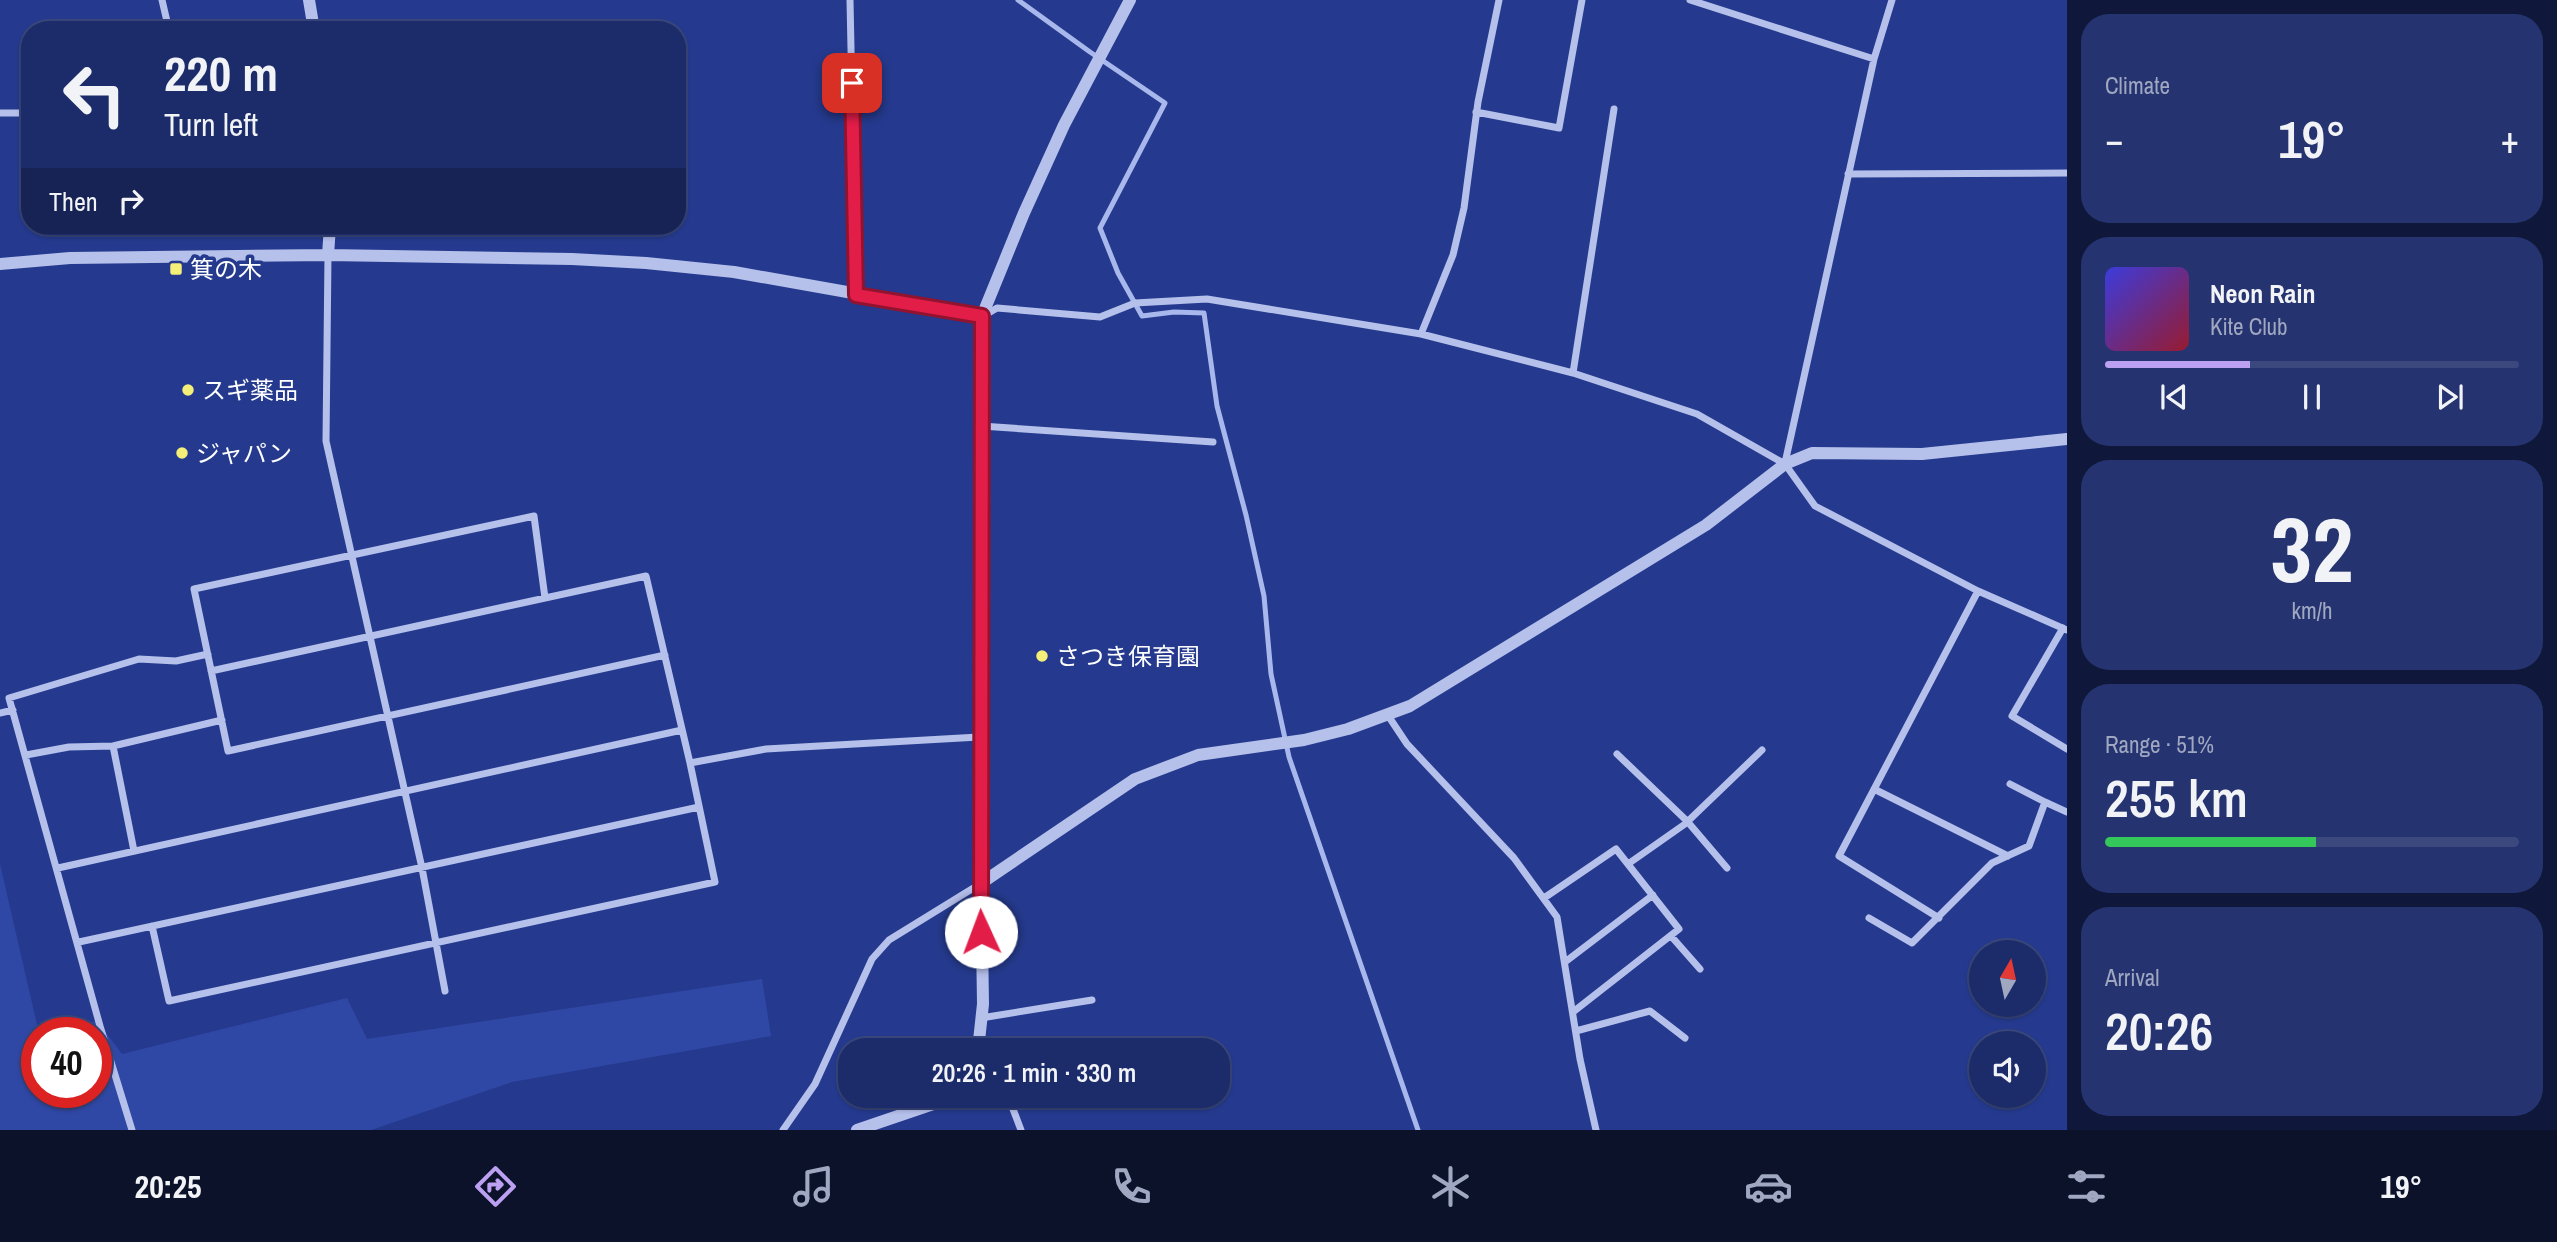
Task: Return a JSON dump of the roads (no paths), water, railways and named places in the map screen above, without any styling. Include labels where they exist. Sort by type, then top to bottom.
[{"type":"street","points":[[162,0],[167,21]]},
{"type":"street","points":[[309,0],[312,21]]},
{"type":"street","points":[[849,0],[856,295]]},
{"type":"street","points":[[979,1038],[982,316],[1064,125],[1130,0]]},
{"type":"street","points":[[1421,334],[1453,255],[1464,208],[1476,112],[1499,0]]},
{"type":"street","points":[[1476,112],[1559,128],[1582,0]]},
{"type":"street","points":[[1690,0],[1874,59]]},
{"type":"street","points":[[1785,464],[1874,59],[1892,0]]},
{"type":"street","points":[[1573,373],[1614,109]]},
{"type":"street","points":[[0,113],[21,113]]},
{"type":"street","points":[[1848,174],[2067,173]]},
{"type":"street","points":[[329,235],[326,441],[422,868],[445,991]]},
{"type":"street","points":[[0,264],[82,258],[328,255],[572,259],[734,272],[982,316],[997,308],[1100,317],[1135,303],[1207,299],[1421,334],[1573,373],[1697,414],[1785,464],[1815,506],[1978,590],[2065,629],[2012,716],[2067,749]]},
{"type":"street","points":[[981,426],[1213,442]]},
{"type":"street","points":[[783,1130],[815,1084],[872,959],[889,940],[980,884],[1135,779],[1198,755],[1304,740],[1348,729],[1410,706],[1706,525],[1785,464],[1812,453],[1922,454],[2067,439]]},
{"type":"street","points":[[545,598],[534,516],[194,589],[228,751],[665,655]]},
{"type":"street","points":[[152,926],[169,1001],[715,882],[646,576],[211,671]]},
{"type":"street","points":[[1939,918],[1839,856],[1978,590]]},
{"type":"street","points":[[132,1130],[100,1026],[79,942],[9,698],[139,659],[176,662],[208,654]]},
{"type":"street","points":[[0,713],[13,710]]},
{"type":"street","points":[[1387,714],[1407,744],[1514,858],[1557,917],[1596,1130]]},
{"type":"street","points":[[26,755],[69,747],[113,746],[222,720]]},
{"type":"street","points":[[58,868],[682,730]]},
{"type":"street","points":[[690,763],[765,749],[979,737]]},
{"type":"street","points":[[113,746],[134,851]]},
{"type":"street","points":[[1628,864],[1687,821],[1762,750]]},
{"type":"street","points":[[1617,754],[1687,821],[1727,868]]},
{"type":"street","points":[[2010,784],[2067,812]]},
{"type":"street","points":[[1874,789],[2008,856]]},
{"type":"street","points":[[1869,918],[1912,943],[1992,863],[2029,846],[2045,802]]},
{"type":"street","points":[[79,942],[699,807]]},
{"type":"street","points":[[1544,898],[1616,849],[1679,929],[1573,1012]]},
{"type":"street","points":[[1565,962],[1653,895]]},
{"type":"street","points":[[1671,936],[1700,969]]},
{"type":"street","points":[[981,1018],[1092,1000]]},
{"type":"street","points":[[1576,1031],[1650,1011],[1685,1038]]},
{"type":"street","points":[[857,1130],[922,1108]]},
{"type":"street","points":[[1013,1108],[1021,1130]]},
{"type":"waterway","points":[[1018,0],[1165,103],[1100,228],[1118,273],[1142,316],[1174,312],[1204,313],[1217,406],[1264,596],[1271,674],[1289,757],[1418,1130]]},
{"type":"place","name":"箕の木","points":[[176,269]]},
{"type":"place","name":"スギ薬品","points":[[188,390]]},
{"type":"place","name":"ジャパン","points":[[182,453]]},
{"type":"place","name":"さつき保育園","points":[[1042,656]]}]
